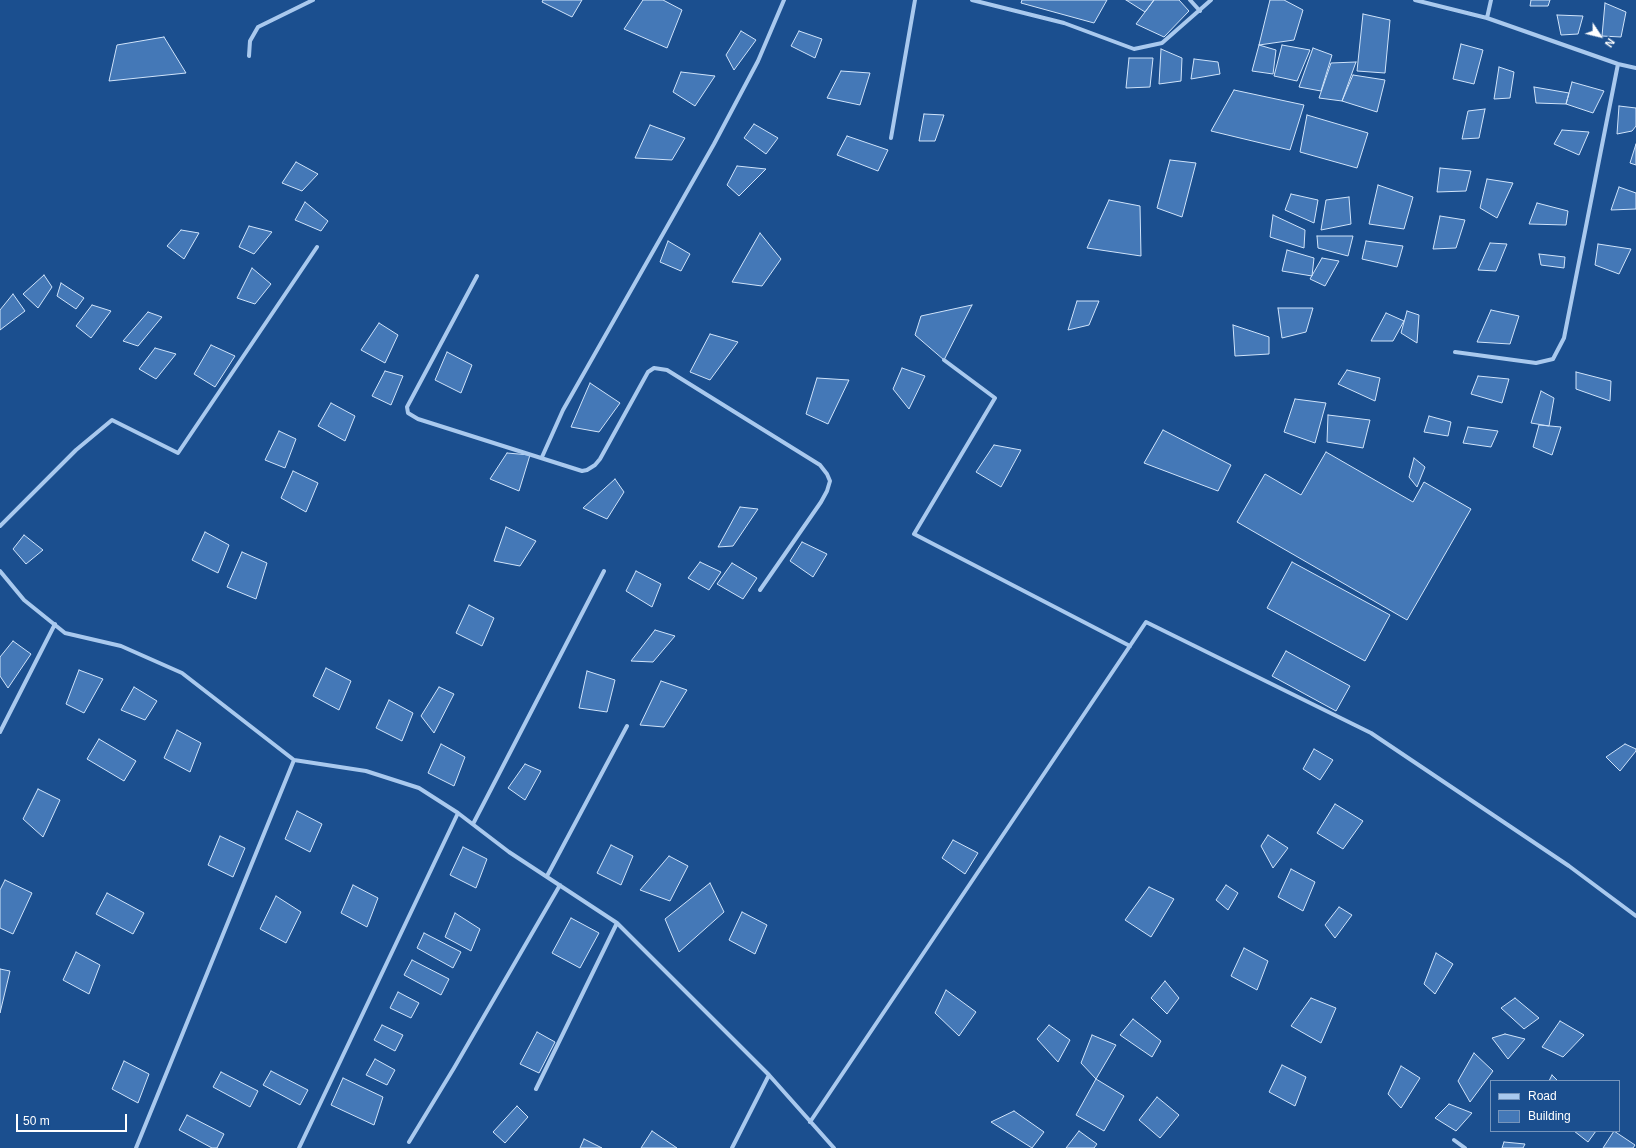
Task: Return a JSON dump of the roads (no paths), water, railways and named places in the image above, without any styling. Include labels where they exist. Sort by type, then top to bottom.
[{"type":"street","points":[[249,56],[250,41],[258,27],[313,0]]},
{"type":"street","points":[[542,457],[563,410],[714,144],[758,61],[784,0]]},
{"type":"street","points":[[891,138],[915,0]]},
{"type":"street","points":[[972,0],[1064,23],[1134,49],[1162,44],[1211,0]]},
{"type":"street","points":[[1190,0],[1200,11]]},
{"type":"street","points":[[1415,0],[1487,18],[1618,64],[1636,68]]},
{"type":"street","points":[[1487,18],[1491,0]]},
{"type":"street","points":[[1455,352],[1536,363],[1553,359],[1564,338],[1618,64]]},
{"type":"street","points":[[0,526],[76,450],[112,420],[178,454],[318,247]]},
{"type":"street","points":[[477,276],[407,411],[418,419],[542,457],[582,471],[592,468],[600,459],[648,372],[654,368],[667,370],[820,465],[830,480],[827,491],[821,502],[760,590]]},
{"type":"street","points":[[944,360],[995,398],[914,534],[1130,646]]},
{"type":"street","points":[[0,571],[24,600],[66,633],[121,646],[182,673],[294,760],[366,771],[419,788],[458,813],[509,852],[617,923],[769,1075],[834,1148]]},
{"type":"street","points":[[473,824],[604,571]]},
{"type":"street","points":[[810,1122],[1146,622],[1371,733],[1569,866],[1636,916]]},
{"type":"street","points":[[0,732],[55,624]]},
{"type":"street","points":[[547,876],[627,726]]},
{"type":"street","points":[[136,1148],[294,760]]},
{"type":"street","points":[[299,1148],[458,813]]},
{"type":"street","points":[[409,1142],[454,1068],[560,885]]},
{"type":"street","points":[[536,1089],[617,923]]},
{"type":"street","points":[[732,1148],[769,1075]]},
{"type":"street","points":[[1454,1140],[1465,1148]]}]
